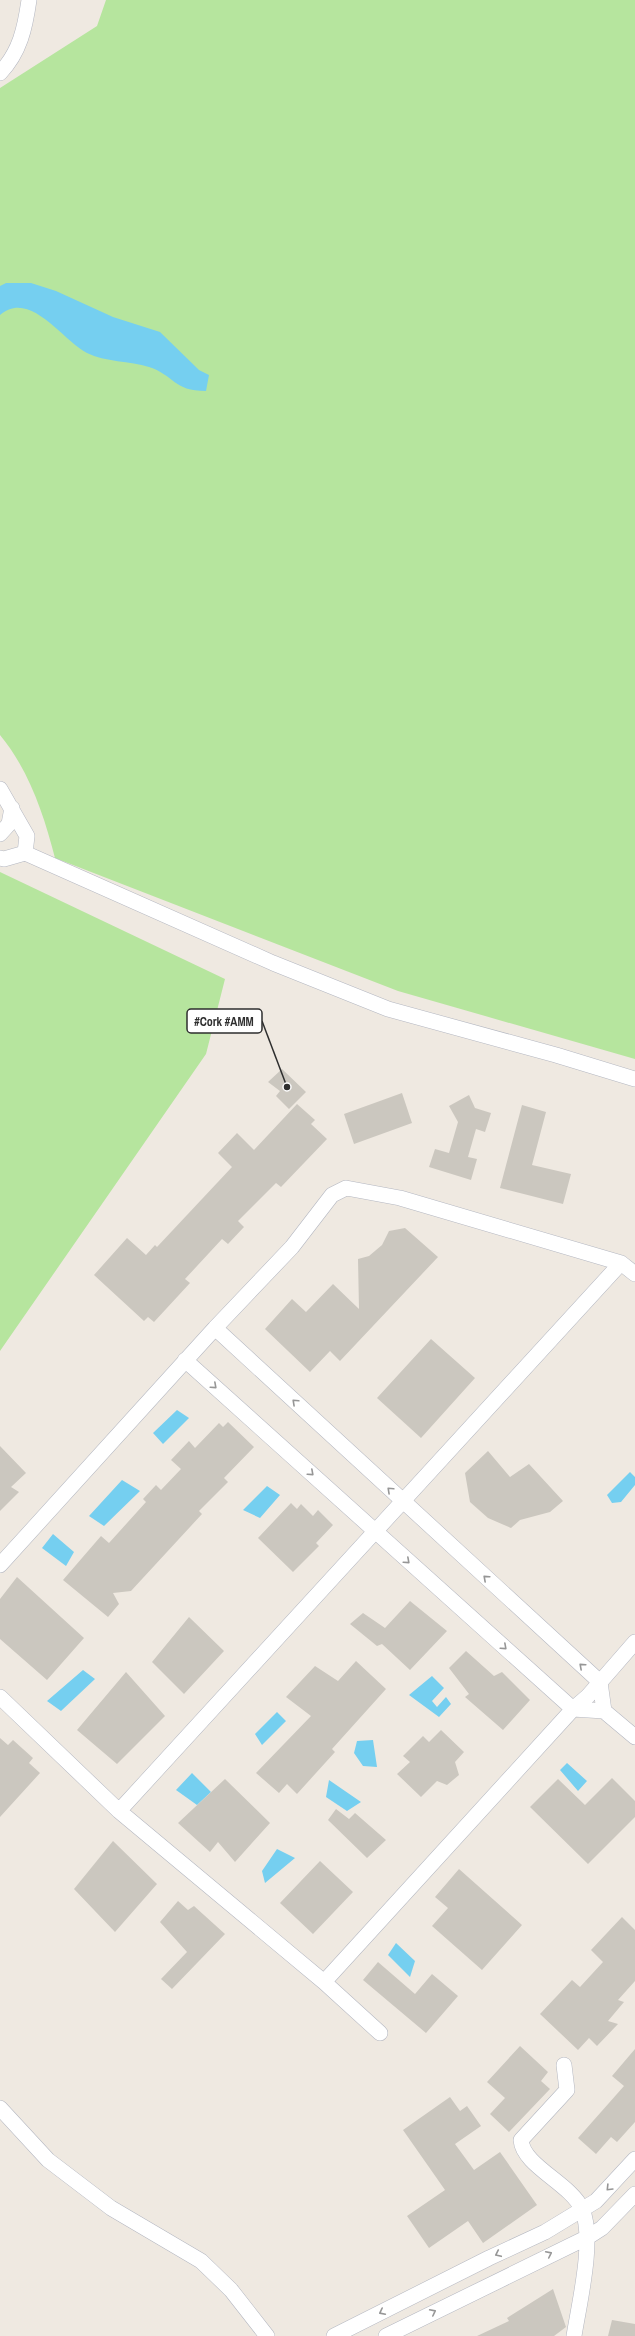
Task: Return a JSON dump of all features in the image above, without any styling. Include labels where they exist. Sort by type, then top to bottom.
[{"type":"street","points":[[0,73],[11,60],[20,42],[29,0]]},
{"type":"street","points":[[0,789],[27,836],[25,853]]},
{"type":"street","points":[[0,834],[9,824],[12,808]]},
{"type":"street","points":[[0,858],[4,859],[25,853],[273,963],[373,1004],[635,1079]]},
{"type":"street","points":[[0,1565],[215,1328],[292,1247],[332,1195],[346,1188],[400,1198],[621,1263],[635,1274]]},
{"type":"street","points":[[119,1811],[621,1263]]},
{"type":"street","points":[[215,1328],[600,1682],[604,1711]]},
{"type":"street","points":[[186,1360],[573,1709],[604,1711],[635,1737]]},
{"type":"street","points":[[324,1982],[573,1709],[588,1696],[635,1642]]},
{"type":"street","points":[[0,1697],[119,1811],[324,1982],[380,2033]]},
{"type":"street","points":[[564,2064],[567,2090],[523,2136],[521,2145],[528,2157],[565,2188],[582,2209],[588,2236],[574,2336]]},
{"type":"street","points":[[0,2108],[55,2165],[111,2208],[201,2261],[231,2290],[267,2336]]},
{"type":"street","points":[[334,2336],[489,2258],[545,2232],[596,2202],[635,2159]]},
{"type":"street","points":[[386,2336],[588,2236],[602,2228],[635,2194]]},
{"type":"green space","points":[[106,0],[635,0],[635,1059],[398,991],[55,858],[46,826],[27,778],[19,763],[0,735],[0,88],[97,26]]},
{"type":"green space","points":[[0,872],[225,979],[206,1054],[0,1351]]},
{"type":"water","points":[[6,283],[31,283],[56,291],[113,317],[160,332],[199,370],[209,375],[206,391],[180,386],[164,374],[149,367],[110,360],[87,353],[77,347],[45,319],[34,312],[23,308],[11,309],[0,315],[0,286]]},
{"type":"water","points":[[177,1410],[189,1418],[163,1444],[153,1433]]},
{"type":"water","points":[[630,1472],[635,1477],[635,1485],[621,1502],[612,1503],[607,1495]]},
{"type":"water","points":[[122,1480],[140,1491],[104,1526],[89,1516]]},
{"type":"water","points":[[267,1486],[280,1495],[260,1518],[243,1510]]},
{"type":"water","points":[[53,1534],[74,1552],[66,1566],[42,1548]]},
{"type":"water","points":[[83,1670],[95,1679],[61,1711],[47,1701]]},
{"type":"water","points":[[432,1676],[444,1688],[432,1701],[437,1707],[446,1697],[451,1704],[439,1717],[409,1695]]},
{"type":"water","points":[[277,1712],[286,1721],[262,1745],[255,1734]]},
{"type":"water","points":[[373,1740],[377,1767],[363,1766],[354,1753],[357,1741]]},
{"type":"water","points":[[567,1763],[587,1781],[578,1791],[560,1770]]},
{"type":"water","points":[[192,1773],[211,1792],[197,1805],[176,1790]]},
{"type":"water","points":[[329,1780],[361,1802],[347,1811],[326,1797]]},
{"type":"water","points":[[277,1849],[295,1858],[265,1883],[262,1871]]},
{"type":"water","points":[[396,1943],[415,1961],[410,1977],[388,1955]]},
{"type":"building","points":[[282,1069],[306,1092],[289,1109],[276,1096],[280,1091],[268,1082]]},
{"type":"building","points":[[402,1093],[412,1123],[354,1144],[344,1114]]},
{"type":"building","points":[[469,1095],[475,1108],[491,1113],[485,1132],[476,1129],[468,1157],[477,1159],[471,1180],[429,1167],[435,1149],[449,1153],[458,1122],[449,1106]]},
{"type":"building","points":[[297,1104],[315,1120],[311,1124],[327,1139],[281,1187],[276,1183],[238,1221],[244,1227],[228,1244],[222,1239],[185,1279],[190,1283],[154,1322],[148,1317],[144,1321],[94,1275],[127,1238],[146,1255],[155,1245],[157,1247],[232,1167],[218,1153],[237,1133],[254,1150]]},
{"type":"building","points":[[522,1105],[546,1112],[532,1165],[571,1174],[563,1204],[500,1188]]},
{"type":"building","points":[[405,1228],[438,1257],[340,1361],[330,1351],[310,1372],[265,1329],[292,1299],[306,1312],[333,1284],[359,1309],[358,1259],[369,1256],[382,1245],[389,1231]]},
{"type":"building","points":[[431,1339],[475,1378],[421,1438],[377,1398]]},
{"type":"building","points":[[228,1422],[254,1447],[224,1478],[228,1482],[199,1511],[202,1514],[131,1591],[113,1593],[119,1604],[108,1617],[63,1580],[101,1536],[109,1543],[146,1502],[143,1499],[156,1485],[161,1490],[181,1469],[171,1460],[189,1441],[195,1448],[219,1423],[223,1427]]},
{"type":"building","points":[[0,1446],[26,1473],[11,1487],[19,1492],[0,1511]]},
{"type":"building","points":[[488,1451],[510,1477],[529,1464],[563,1501],[550,1512],[520,1520],[511,1528],[488,1518],[470,1502],[465,1473]]},
{"type":"building","points":[[291,1503],[297,1509],[301,1504],[313,1516],[318,1510],[333,1525],[316,1543],[319,1546],[293,1572],[258,1538]]},
{"type":"building","points":[[17,1577],[84,1638],[47,1680],[0,1639],[0,1599]]},
{"type":"building","points":[[410,1601],[447,1631],[410,1670],[382,1644],[377,1646],[350,1624],[363,1613],[385,1628]]},
{"type":"building","points":[[189,1617],[224,1651],[184,1694],[152,1662]]},
{"type":"building","points":[[466,1651],[494,1676],[502,1672],[530,1700],[503,1730],[465,1697],[469,1694],[449,1668]]},
{"type":"building","points":[[356,1661],[386,1689],[332,1749],[335,1752],[297,1794],[287,1784],[279,1793],[256,1773],[311,1716],[286,1697],[315,1666],[338,1681]]},
{"type":"building","points":[[126,1672],[165,1716],[117,1764],[77,1730]]},
{"type":"building","points":[[441,1730],[464,1752],[455,1762],[459,1775],[447,1785],[437,1781],[421,1797],[397,1774],[410,1762],[403,1756],[423,1736],[429,1742]]},
{"type":"building","points":[[0,1738],[8,1745],[13,1740],[33,1758],[29,1763],[40,1773],[0,1817]]},
{"type":"building","points":[[612,1778],[635,1801],[635,1817],[588,1864],[530,1807],[558,1779],[585,1805]]},
{"type":"building","points":[[225,1779],[270,1823],[235,1862],[218,1842],[210,1852],[178,1823]]},
{"type":"building","points":[[336,1809],[349,1819],[355,1813],[386,1840],[367,1858],[328,1820]]},
{"type":"building","points":[[113,1841],[157,1884],[115,1932],[74,1889]]},
{"type":"building","points":[[320,1861],[353,1892],[313,1934],[280,1903]]},
{"type":"building","points":[[459,1869],[522,1925],[482,1970],[432,1926],[448,1908],[435,1897]]},
{"type":"building","points":[[178,1901],[188,1910],[194,1906],[225,1934],[172,1989],[161,1979],[187,1952],[160,1922]]},
{"type":"building","points":[[622,1917],[635,1930],[635,1981],[618,2000],[624,2002],[608,2021],[618,2024],[597,2046],[589,2038],[578,2050],[540,2014],[572,1980],[580,1987],[603,1962],[591,1950]]},
{"type":"building","points":[[378,1962],[415,1994],[432,1974],[458,1996],[426,2033],[363,1980]]},
{"type":"building","points":[[520,2046],[548,2072],[541,2081],[550,2089],[509,2132],[490,2114],[505,2098],[487,2082]]},
{"type":"building","points":[[635,2049],[635,2122],[617,2142],[611,2137],[596,2154],[578,2138],[624,2086],[612,2076]]},
{"type":"building","points":[[450,2097],[460,2111],[467,2106],[481,2126],[455,2144],[474,2170],[500,2152],[537,2205],[483,2243],[468,2221],[429,2248],[407,2216],[445,2190],[403,2130]]},
{"type":"building","points":[[553,2289],[566,2327],[554,2336],[477,2336],[509,2321],[507,2318]]},
{"type":"building","points":[[612,2320],[635,2324],[635,2336],[608,2336]]},
{"type":"place","name":"#Cork #AMM","points":[[287,1087]]}]
